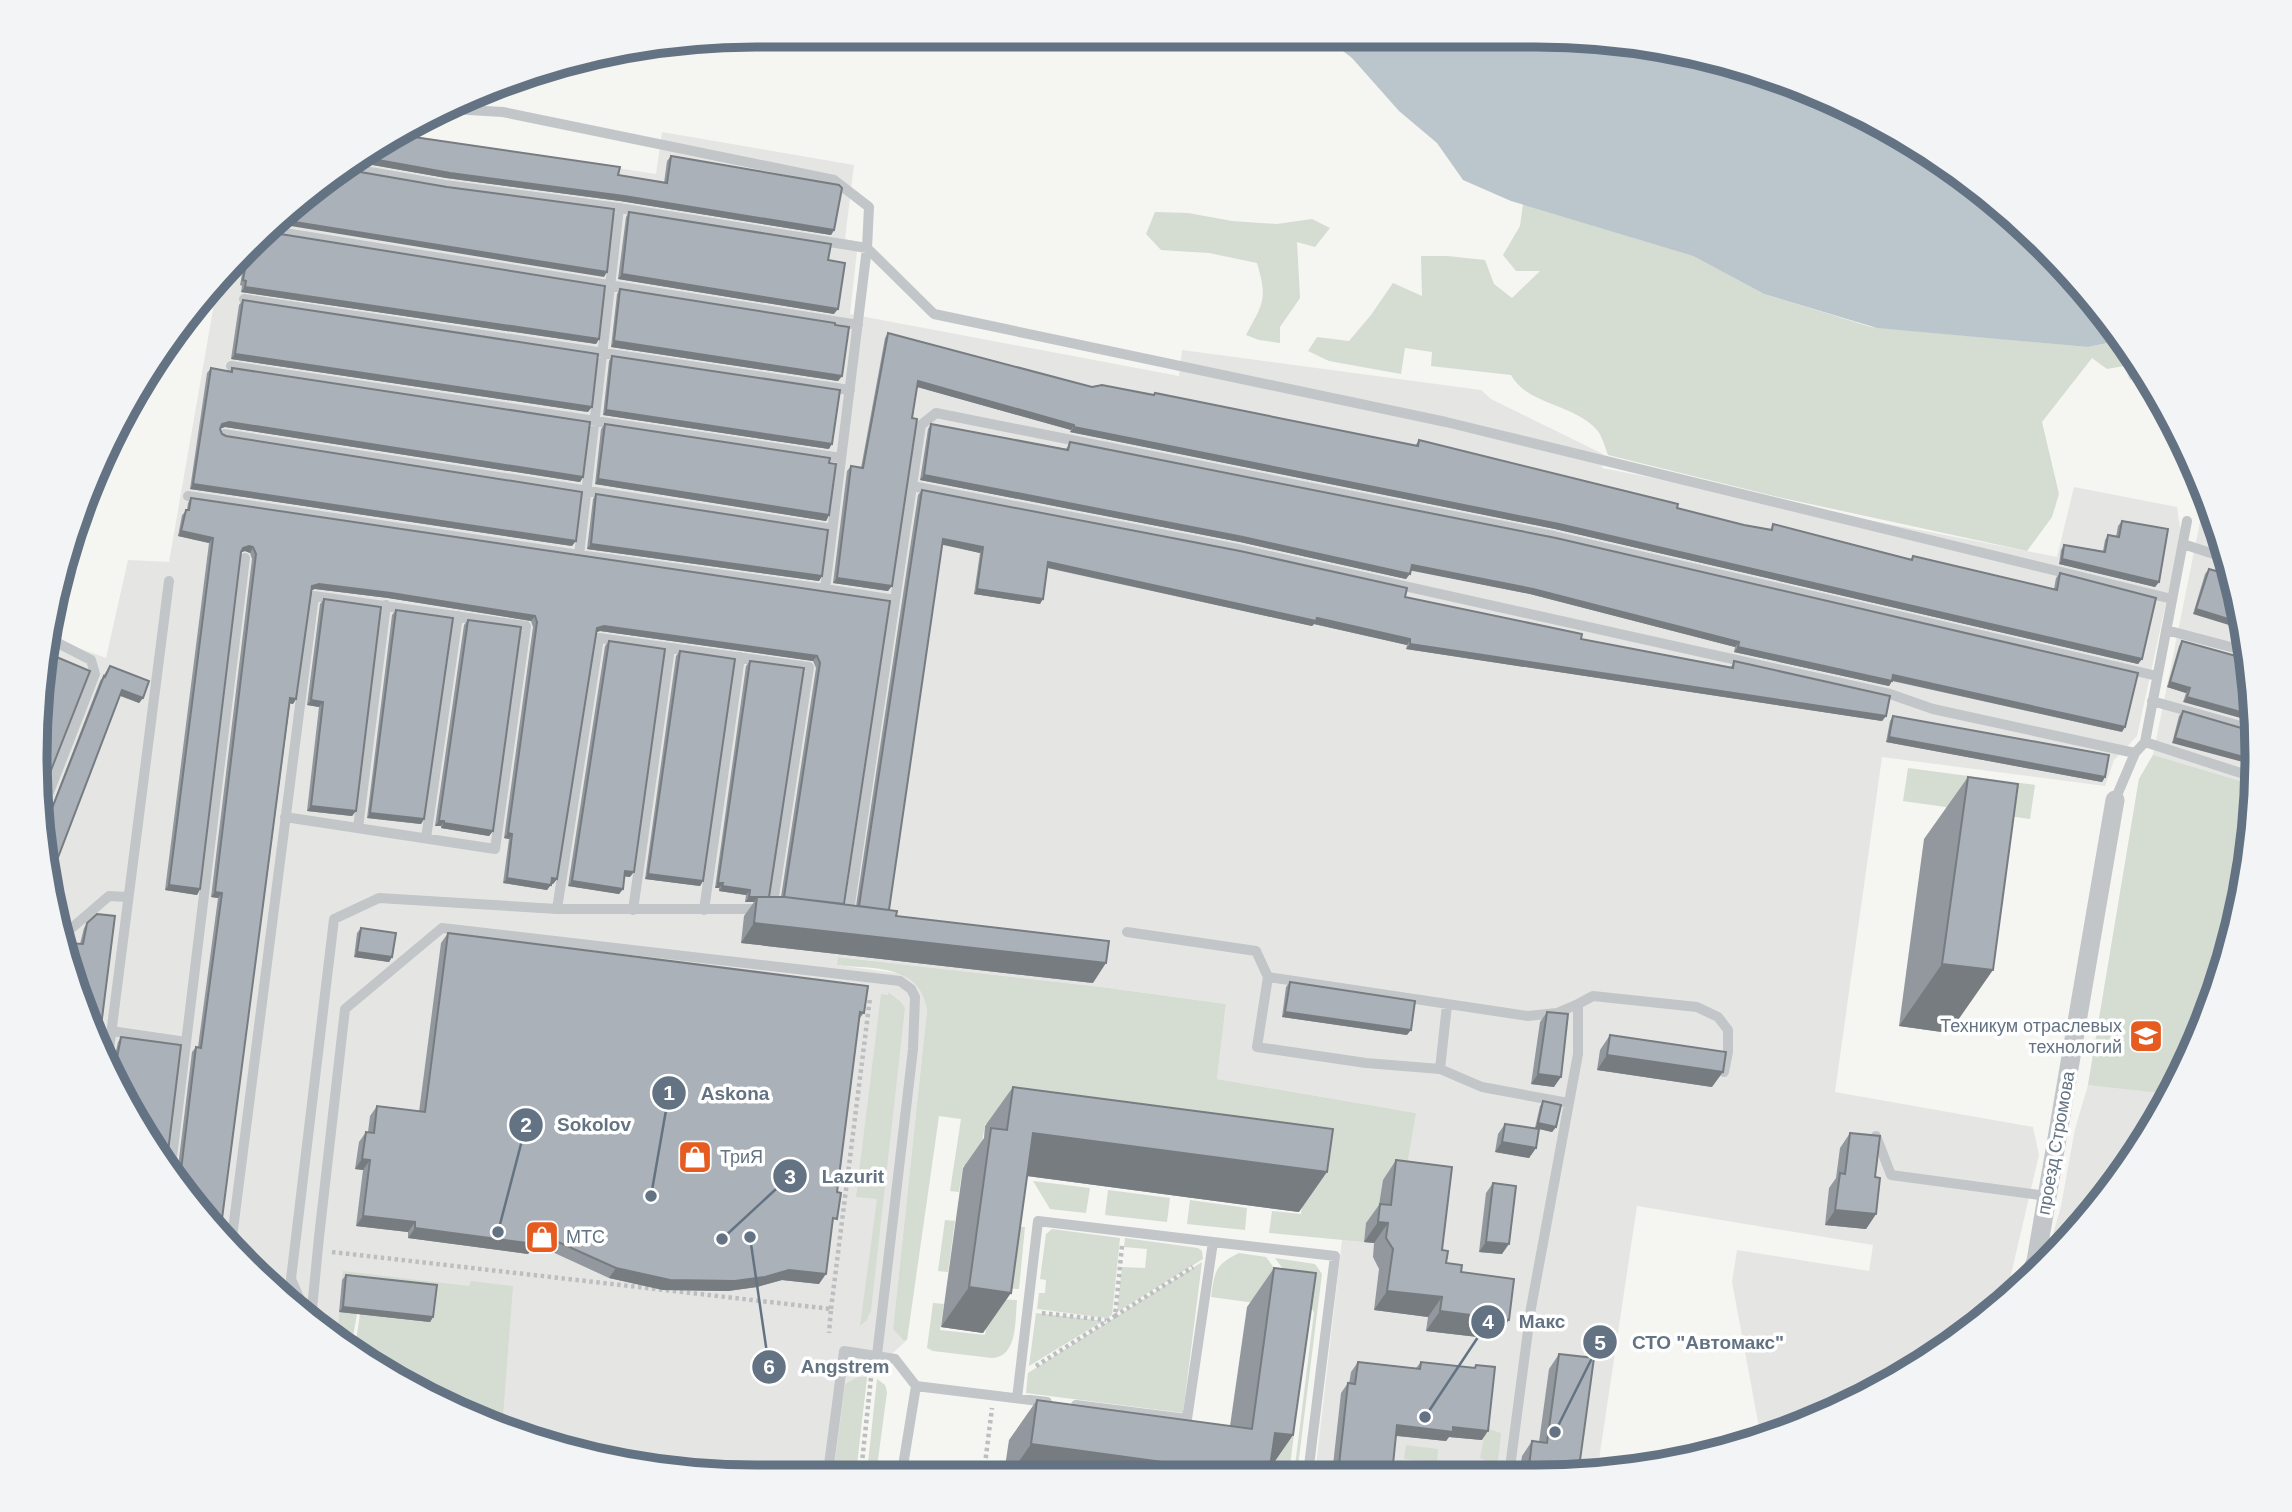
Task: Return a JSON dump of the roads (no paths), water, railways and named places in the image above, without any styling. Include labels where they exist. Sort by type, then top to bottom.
[{"type":"street","name":"проезд Стромова","points":[[2037,1257],[2115,800]]},
{"type":"lane","points":[[464,110],[503,112],[834,180],[869,206],[867,248],[825,589]]},
{"type":"lane","points":[[358,170],[867,248],[934,314],[1446,422],[2172,598]]},
{"type":"lane","points":[[579,555],[619,208]]},
{"type":"lane","points":[[279,232],[858,325]]},
{"type":"lane","points":[[244,299],[849,390]]},
{"type":"lane","points":[[231,366],[841,458]]},
{"type":"lane","points":[[848,918],[921,425],[936,413],[1554,536],[2157,676]]},
{"type":"lane","points":[[224,434],[832,529]]},
{"type":"lane","points":[[912,486],[1238,549],[1890,694],[1933,709],[2135,754]]},
{"type":"lane","points":[[188,496],[895,600]]},
{"type":"lane","points":[[2115,800],[2135,754],[2145,742],[2187,521]]},
{"type":"lane","points":[[2182,544],[2215,555]]},
{"type":"lane","points":[[172,1157],[245,558]]},
{"type":"lane","points":[[109,1045],[169,581]]},
{"type":"lane","points":[[233,1233],[285,817],[313,596],[526,626],[495,849],[285,817]]},
{"type":"lane","points":[[358,828],[386,605]]},
{"type":"lane","points":[[426,838],[457,615]]},
{"type":"lane","points":[[2166,629],[2236,648]]},
{"type":"lane","points":[[557,909],[599,638],[809,667],[772,909]]},
{"type":"lane","points":[[49,793],[95,674],[91,660],[57,642]]},
{"type":"lane","points":[[633,910],[670,648]]},
{"type":"lane","points":[[704,910],[740,657]]},
{"type":"lane","points":[[2152,701],[2244,727]]},
{"type":"lane","points":[[2145,742],[2244,775]]},
{"type":"lane","points":[[69,930],[109,896],[128,897]]},
{"type":"lane","points":[[299,1297],[291,1279],[334,919],[379,898],[557,909],[785,910]]},
{"type":"lane","points":[[835,917],[860,920]]},
{"type":"lane","points":[[313,1308],[345,1009],[442,928],[900,981],[911,989],[915,997],[913,1049],[876,1355]]},
{"type":"lane","points":[[1127,932],[1256,951],[1268,977],[1257,1047],[1366,1063],[1440,1069],[1482,1087],[1568,1103]]},
{"type":"lane","points":[[1268,977],[1528,1016],[1557,1013],[1593,996],[1697,1007],[1718,1017],[1728,1030],[1724,1072]]},
{"type":"lane","points":[[1510,1465],[1531,1308],[1578,1054],[1578,1004]]},
{"type":"lane","points":[[1440,1069],[1447,1005]]},
{"type":"lane","points":[[111,1031],[186,1042]]},
{"type":"lane","points":[[1875,1136],[1891,1175],[2047,1196]]},
{"type":"lane","points":[[1017,1398],[1038,1221],[1335,1256],[1309,1465]]},
{"type":"lane","points":[[1069,1404],[1187,1419],[1213,1242]]},
{"type":"lane","points":[[829,1465],[844,1351],[895,1359],[916,1385],[1056,1403]]},
{"type":"lane","points":[[903,1465],[916,1385]]},
{"type":"place","name":"Техникум отраслевых технологий","points":[[2146,1036]]},
{"type":"place","name":"ТриЯ","points":[[695,1157]]},
{"type":"place","name":"Askona","points":[[651,1196]]},
{"type":"place","name":"Sokolov","points":[[498,1232]]},
{"type":"place","name":"МТС","points":[[542,1237]]},
{"type":"place","name":"Angstrem","points":[[750,1237]]},
{"type":"place","name":"Lazurit","points":[[722,1239]]},
{"type":"place","name":"Макс","points":[[1425,1417]]},
{"type":"place","name":"СТО \"Автомакс\"","points":[[1555,1432]]}]
